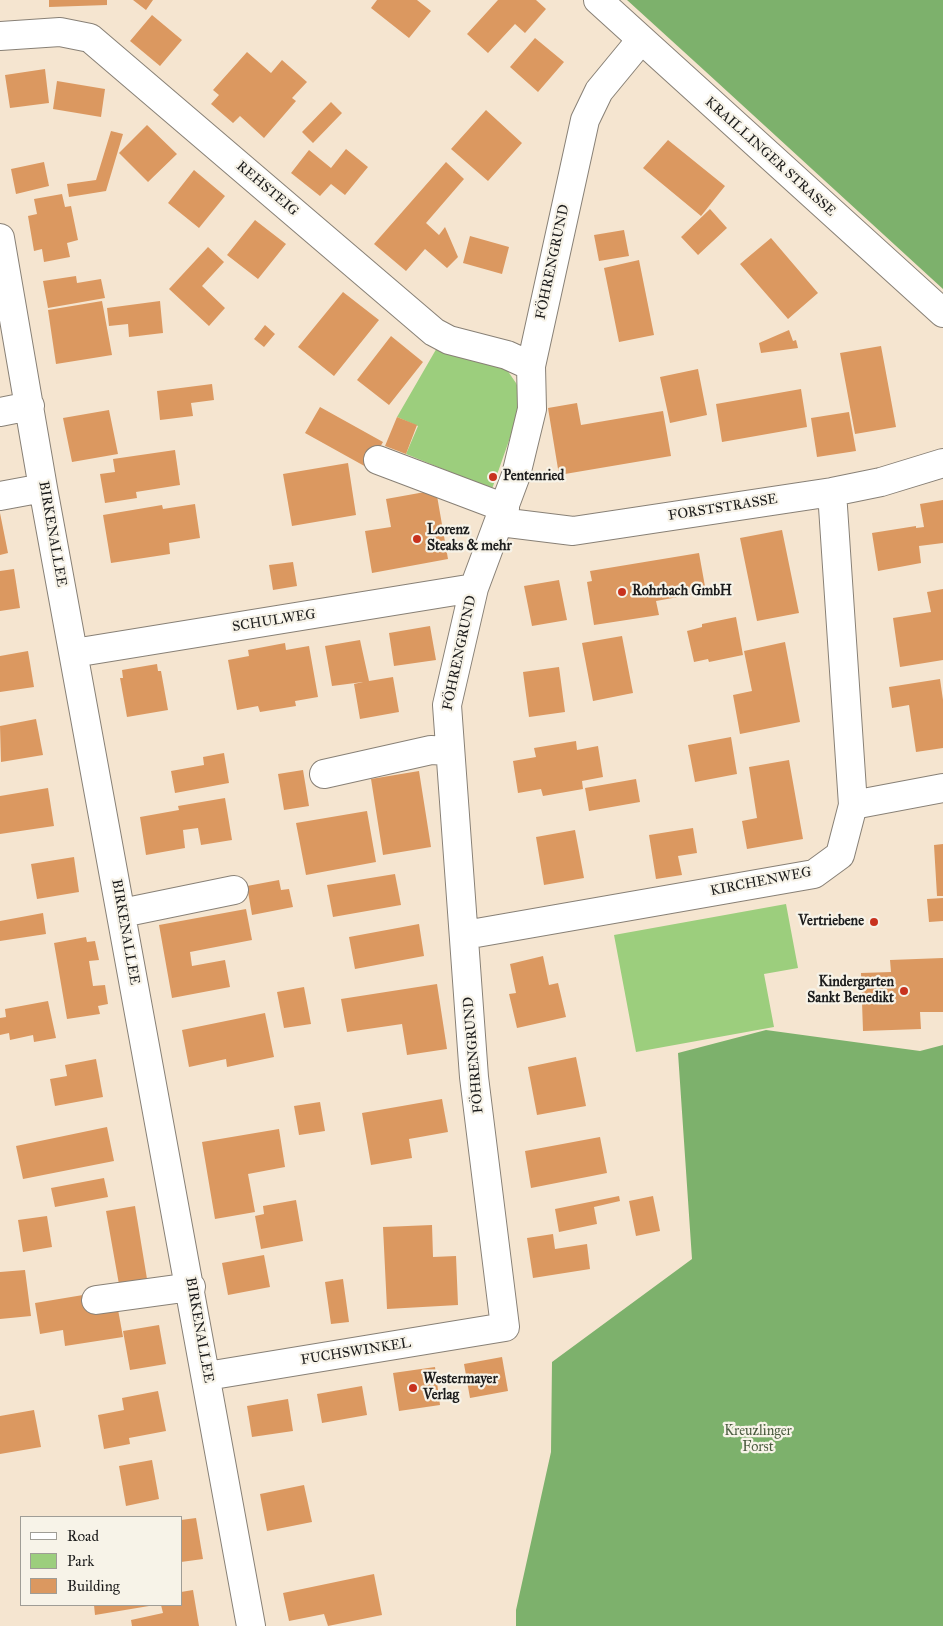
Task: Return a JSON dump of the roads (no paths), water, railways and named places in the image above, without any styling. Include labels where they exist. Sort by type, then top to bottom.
[{"type":"street","name":"KRAILLINGER STRASSE","points":[[598,0],[943,314]]},
{"type":"street","name":"REHSTEIG","points":[[0,36],[60,32],[90,38],[434,332],[450,340],[507,355],[531,366]]},
{"type":"street","name":"FÖHRENGRUND","points":[[504,1327],[474,1077],[465,935],[448,751],[447,705],[474,588],[516,476],[532,408],[531,366],[577,152],[586,120],[599,91],[641,40]]},
{"type":"street","name":"BIRKENALLEE","points":[[0,238],[43,488],[207,1376],[251,1626]]},
{"type":"street","points":[[0,412],[30,406]]},
{"type":"street","name":"FORSTSTRASSE","points":[[378,460],[502,515],[573,531],[832,492],[880,482],[943,463]]},
{"type":"street","points":[[0,496],[43,488]]},
{"type":"street","name":"KIRCHENWEG","points":[[465,935],[814,874],[840,855],[853,805],[832,492]]},
{"type":"street","name":"SCHULWEG","points":[[74,653],[474,588]]},
{"type":"street","points":[[324,774],[431,750],[448,751]]},
{"type":"street","points":[[853,805],[943,788]]},
{"type":"street","points":[[122,913],[234,890]]},
{"type":"street","points":[[96,1300],[190,1286]]},
{"type":"street","name":"FUCHSWINKEL","points":[[207,1376],[504,1327]]},
{"type":"place","name":"Pentenried","points":[[493,477]]},
{"type":"place","name":"Lorenz Steaks & mehr","points":[[417,539]]},
{"type":"place","name":"Rohrbach GmbH","points":[[622,592]]},
{"type":"place","name":"Vertriebene","points":[[874,922]]},
{"type":"place","name":"Kindergarten Sankt Benedikt","points":[[904,991]]},
{"type":"place","name":"Westermayer Verlag","points":[[413,1388]]},
{"type":"park label","name":"Kreuzlinger Forst","points":[[758,1440]]}]
